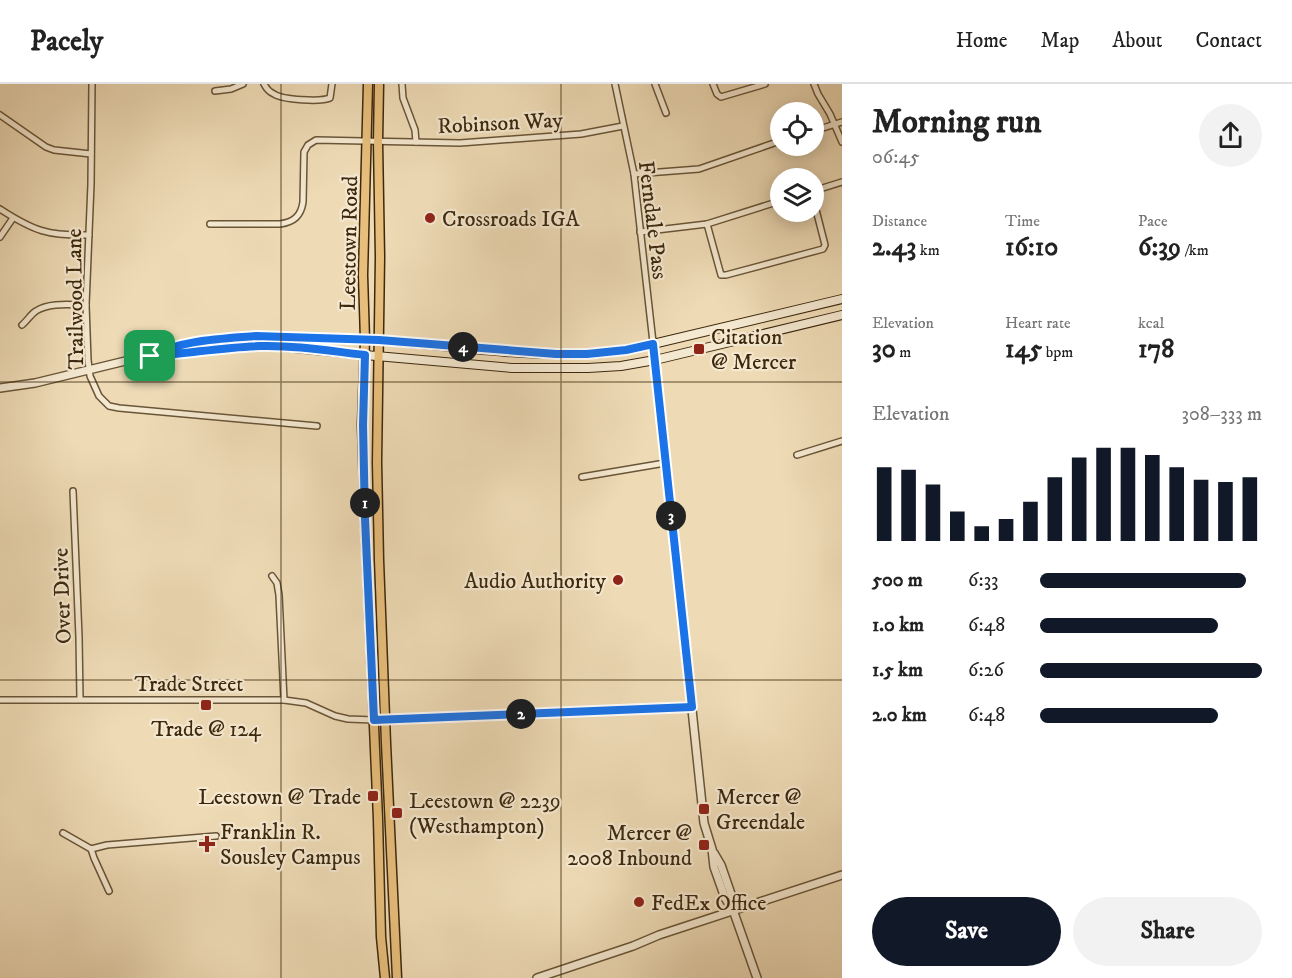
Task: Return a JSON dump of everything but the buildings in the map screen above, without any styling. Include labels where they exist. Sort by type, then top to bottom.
[{"type":"main road","name":"Leestown Road","points":[[368,84],[363,275],[365,340],[363,425],[381,937],[385,978]]},
{"type":"main road","name":"Leestown Road","points":[[379,84],[380,257],[377,474],[397,978]]},
{"type":"main road","points":[[365,340],[556,354],[587,354],[626,350],[842,299]]},
{"type":"main road","points":[[365,355],[513,368],[621,366],[842,315]]},
{"type":"street","name":"Trailwood Lane","points":[[92,84],[86,305],[89,370],[99,396],[109,405],[119,408],[317,426]]},
{"type":"street","points":[[215,91],[231,89],[243,84]]},
{"type":"street","points":[[264,84],[271,93],[279,97],[327,100],[330,98],[332,84]]},
{"type":"street","points":[[402,84],[403,98],[415,130],[416,142]]},
{"type":"street","name":"Ferndale Pass","points":[[615,84],[634,174],[655,360]]},
{"type":"street","points":[[654,84],[666,113]]},
{"type":"street","points":[[713,84],[717,94],[721,97],[765,84]]},
{"type":"street","points":[[814,84],[842,142]]},
{"type":"street","points":[[0,115],[46,147],[54,150],[91,153]]},
{"type":"street","points":[[824,127],[842,122]]},
{"type":"street","name":"Robinson Way","points":[[210,224],[280,224],[289,223],[295,219],[302,210],[304,156],[308,145],[312,142],[322,140],[460,143],[581,134],[623,126]]},
{"type":"street","points":[[634,174],[699,169],[770,144]]},
{"type":"street","points":[[824,188],[842,182]]},
{"type":"street","points":[[640,232],[708,224],[770,204]]},
{"type":"street","points":[[0,209],[22,224],[44,232],[89,235]]},
{"type":"street","points":[[0,237],[13,218]]},
{"type":"street","points":[[708,224],[721,276],[823,249],[825,245],[819,222]]},
{"type":"street","points":[[22,325],[36,311],[43,308],[60,305],[86,305]]},
{"type":"street","points":[[150,356],[163,349],[219,339],[284,336],[365,340]]},
{"type":"street","points":[[0,388],[27,385],[150,356],[209,349],[273,346],[365,355]]},
{"type":"street","points":[[655,360],[704,823],[724,898],[733,910],[757,978]]},
{"type":"street","points":[[797,455],[842,441]]},
{"type":"street","points":[[582,477],[665,463]]},
{"type":"street","name":"Over Drive","points":[[73,491],[80,699]]},
{"type":"street","points":[[272,576],[277,583],[279,595],[284,700]]},
{"type":"street","name":"Trade Street","points":[[0,700],[284,700],[306,703],[335,716],[348,719],[374,720],[692,707]]},
{"type":"street","points":[[63,833],[91,849],[109,891]]},
{"type":"street","points":[[91,849],[107,845],[216,836]]},
{"type":"street","points":[[537,978],[842,875]]},
{"type":"place","name":"Crossroads IGA","points":[[430,218]]},
{"type":"place","name":"Citation @ Mercer","points":[[699,349]]},
{"type":"place","name":"Audio Authority","points":[[618,580]]},
{"type":"place","name":"Trade @ 124","points":[[206,705]]},
{"type":"place","name":"Leestown @ Trade","points":[[373,796]]},
{"type":"place","name":"Mercer @ Greendale","points":[[704,809]]},
{"type":"place","name":"Leestown @ 2239 (Westhampton)","points":[[397,813]]},
{"type":"place","name":"Franklin R. Sousley Campus","points":[[207,844]]},
{"type":"place","name":"Mercer @ 2008 Inbound","points":[[704,845]]},
{"type":"place","name":"FedEx Office","points":[[639,902]]},
{"type":"route","points":[[256,336],[379,340],[556,354],[626,350],[653,344],[692,707],[374,720],[365,518],[363,425],[365,355],[284,346],[258,346],[150,356],[163,349],[187,344],[256,336]]}]
